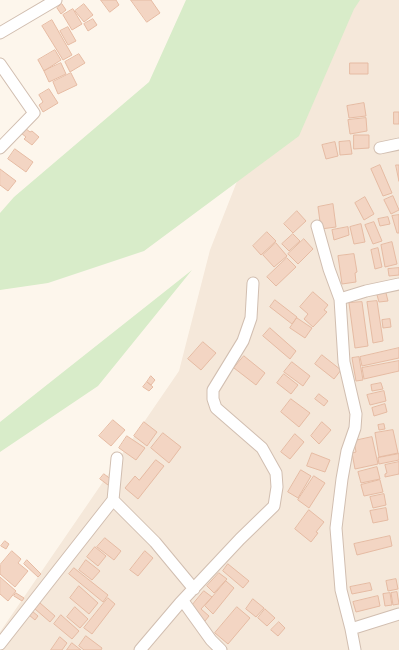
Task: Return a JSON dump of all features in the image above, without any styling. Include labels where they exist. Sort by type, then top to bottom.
[{"type":"street","points":[[0,33],[56,0]]},
{"type":"street","points":[[0,64],[34,113],[0,148]]},
{"type":"street","points":[[380,148],[399,144]]},
{"type":"street","points":[[317,226],[329,269],[340,299],[344,362],[356,414],[355,428],[347,452],[342,479],[336,528],[341,590],[355,650]]},
{"type":"street","points":[[140,650],[240,539],[274,506],[277,487],[276,473],[262,448],[216,408],[213,399],[213,390],[243,341],[251,318],[254,283]]},
{"type":"street","points":[[340,299],[366,291],[399,284]]},
{"type":"street","points":[[0,644],[113,500],[117,458]]},
{"type":"street","points":[[113,500],[155,542],[194,589]]},
{"type":"street","points":[[183,601],[211,640],[222,650]]},
{"type":"street","points":[[351,629],[399,614]]},
{"type":"shaded area","points":[[327,0],[399,0],[399,650],[0,650],[0,632],[179,371],[210,250],[280,72]]},
{"type":"green space","points":[[186,0],[360,0],[354,9],[299,136],[144,251],[48,283],[0,290],[0,213],[14,197],[149,82]]},
{"type":"green space","points":[[192,270],[98,386],[0,452],[0,422]]},
{"type":"building","points":[[101,0],[116,0],[119,5],[110,12]]},
{"type":"building","points":[[131,0],[151,0],[160,13],[147,22]]},
{"type":"building","points":[[62,4],[66,10],[61,14],[57,8]]},
{"type":"building","points":[[84,4],[93,15],[84,22],[75,11]]},
{"type":"building","points":[[73,9],[82,24],[72,30],[63,15]]},
{"type":"building","points":[[93,19],[97,25],[88,31],[84,24]]},
{"type":"building","points":[[52,20],[72,55],[63,60],[42,26]]},
{"type":"building","points":[[68,27],[76,41],[68,45],[60,31]]},
{"type":"building","points":[[55,50],[61,60],[44,71],[38,60]]},
{"type":"building","points":[[79,54],[85,63],[70,72],[65,62]]},
{"type":"building","points":[[61,63],[66,74],[49,82],[44,71]]},
{"type":"building","points":[[350,63],[368,63],[368,74],[350,74]]},
{"type":"building","points":[[71,73],[77,85],[58,94],[53,82]]},
{"type":"building","points":[[49,89],[58,103],[43,112],[39,105],[43,102],[39,95]]},
{"type":"building","points":[[364,103],[366,116],[349,118],[347,106]]},
{"type":"building","points":[[394,112],[399,112],[399,124],[394,124]]},
{"type":"building","points":[[366,118],[367,131],[350,134],[348,120]]},
{"type":"building","points":[[25,128],[30,132],[32,131],[39,137],[32,145],[24,139],[26,137],[21,133]]},
{"type":"building","points":[[354,135],[369,135],[369,148],[354,149]]},
{"type":"building","points":[[350,141],[352,154],[340,155],[339,142]]},
{"type":"building","points":[[335,142],[338,156],[326,159],[322,145]]},
{"type":"building","points":[[15,149],[33,162],[26,172],[8,159]]},
{"type":"building","points":[[380,165],[392,193],[383,196],[371,169]]},
{"type":"building","points":[[396,165],[399,165],[399,181]]},
{"type":"building","points":[[0,169],[16,181],[8,191],[0,185]]},
{"type":"building","points":[[393,196],[399,210],[391,214],[384,200]]},
{"type":"building","points":[[365,197],[374,214],[364,220],[355,203]]},
{"type":"building","points":[[333,204],[336,227],[321,229],[318,207]]},
{"type":"building","points":[[297,211],[306,221],[293,233],[284,224]]},
{"type":"building","points":[[399,215],[399,233],[397,233],[392,216]]},
{"type":"building","points":[[388,217],[390,224],[380,226],[378,219]]},
{"type":"building","points":[[374,222],[382,241],[373,244],[365,225]]},
{"type":"building","points":[[361,224],[365,242],[354,244],[350,227]]},
{"type":"building","points":[[348,227],[349,235],[334,240],[332,230]]},
{"type":"building","points":[[267,232],[276,241],[261,255],[253,246]]},
{"type":"building","points":[[293,234],[300,241],[289,251],[282,244]]},
{"type":"building","points":[[304,239],[313,249],[298,264],[288,254]]},
{"type":"building","points":[[392,242],[397,264],[385,267],[381,245]]},
{"type":"building","points":[[276,243],[287,256],[274,267],[263,255]]},
{"type":"building","points":[[378,248],[382,267],[375,269],[371,250]]},
{"type":"building","points":[[354,254],[357,272],[355,273],[356,282],[342,284],[338,256]]},
{"type":"building","points":[[287,258],[296,267],[276,286],[267,277]]},
{"type":"building","points":[[399,268],[399,275],[389,276],[388,269]]},
{"type":"building","points":[[313,292],[328,305],[324,310],[327,312],[313,327],[304,319],[308,314],[300,307]]},
{"type":"building","points":[[386,293],[388,301],[379,302],[377,295]]},
{"type":"building","points":[[275,300],[297,317],[292,324],[270,307]]},
{"type":"building","points":[[377,301],[383,341],[373,343],[367,302]]},
{"type":"building","points":[[362,302],[368,346],[355,348],[349,303]]},
{"type":"building","points":[[297,318],[312,328],[305,338],[290,328]]},
{"type":"building","points":[[390,319],[391,327],[383,328],[382,320]]},
{"type":"building","points":[[270,328],[296,351],[290,359],[263,336]]},
{"type":"building","points":[[203,342],[216,353],[201,370],[188,359]]},
{"type":"building","points":[[399,348],[399,358],[362,366],[360,357]]},
{"type":"building","points":[[322,355],[341,370],[334,379],[315,364]]},
{"type":"building","points":[[244,356],[265,373],[256,385],[234,368]]},
{"type":"building","points":[[359,357],[363,380],[356,381],[352,358]]},
{"type":"building","points":[[399,361],[399,371],[364,379],[362,368]]},
{"type":"building","points":[[292,362],[310,376],[303,386],[284,372]]},
{"type":"building","points":[[284,374],[298,385],[291,394],[277,383]]},
{"type":"building","points":[[151,376],[155,380],[151,385],[147,382]]},
{"type":"building","points":[[147,382],[153,387],[149,391],[143,387]]},
{"type":"building","points":[[381,383],[383,389],[372,391],[371,385]]},
{"type":"building","points":[[384,391],[386,401],[370,405],[367,395]]},
{"type":"building","points":[[319,394],[328,401],[324,406],[315,399]]},
{"type":"building","points":[[291,399],[310,413],[299,427],[281,412]]},
{"type":"building","points":[[385,404],[387,412],[374,416],[372,408]]},
{"type":"building","points":[[113,420],[125,430],[111,446],[99,436]]},
{"type":"building","points":[[144,422],[157,432],[147,446],[134,436]]},
{"type":"building","points":[[322,422],[331,430],[319,444],[311,436]]},
{"type":"building","points":[[384,424],[385,429],[379,430],[378,425]]},
{"type":"building","points":[[393,430],[398,453],[379,457],[375,433]]},
{"type":"building","points":[[163,433],[181,447],[169,463],[151,448]]},
{"type":"building","points":[[295,434],[304,442],[290,459],[281,452]]},
{"type":"building","points":[[127,436],[145,448],[136,460],[119,448]]},
{"type":"building","points":[[372,437],[378,464],[355,469],[352,453],[356,452],[354,441]]},
{"type":"building","points":[[312,453],[330,460],[325,472],[307,466]]},
{"type":"building","points":[[399,454],[399,460],[379,464],[378,458]]},
{"type":"building","points":[[156,460],[164,466],[138,499],[125,488],[135,476],[139,480]]},
{"type":"building","points":[[399,462],[399,474],[385,477],[385,474],[387,473],[385,465]]},
{"type":"building","points":[[377,467],[380,479],[361,483],[358,472]]},
{"type":"building","points":[[301,470],[311,476],[298,498],[288,492]]},
{"type":"building","points":[[104,474],[112,480],[108,485],[100,479]]},
{"type":"building","points":[[314,476],[325,483],[309,508],[298,500]]},
{"type":"building","points":[[380,480],[383,492],[364,496],[361,485]]},
{"type":"building","points":[[384,494],[386,505],[373,508],[370,497]]},
{"type":"building","points":[[386,508],[388,520],[373,523],[370,511]]},
{"type":"building","points":[[309,510],[324,522],[316,532],[318,533],[311,542],[295,529]]},
{"type":"building","points":[[390,536],[392,546],[357,555],[354,544]]},
{"type":"building","points":[[105,538],[121,551],[114,560],[97,547]]},
{"type":"building","points":[[5,541],[9,544],[6,549],[1,546]]},
{"type":"building","points":[[95,547],[106,556],[98,566],[87,557]]},
{"type":"building","points":[[12,551],[21,559],[18,563],[28,571],[15,587],[0,574],[0,565]]},
{"type":"building","points":[[145,551],[153,558],[138,576],[130,570]]},
{"type":"building","points":[[27,560],[41,574],[38,577],[24,564]]},
{"type":"building","points":[[86,560],[100,571],[92,580],[79,570]]},
{"type":"building","points":[[228,564],[249,581],[243,588],[223,571]]},
{"type":"building","points":[[74,568],[108,595],[103,602],[69,574]]},
{"type":"building","points":[[219,573],[227,579],[214,593],[207,586]]},
{"type":"building","points":[[0,577],[16,591],[8,601],[0,594]]},
{"type":"building","points":[[396,579],[398,589],[388,591],[386,581]]},
{"type":"building","points":[[226,581],[234,588],[213,614],[205,606]]},
{"type":"building","points":[[370,583],[372,590],[352,594],[350,587]]},
{"type":"building","points":[[79,586],[98,603],[89,614],[70,598]]},
{"type":"building","points":[[204,591],[212,597],[201,609],[209,616],[205,621],[190,608]]},
{"type":"building","points":[[397,592],[399,604],[393,605],[391,593]]},
{"type":"building","points":[[16,593],[24,598],[22,601],[14,596]]},
{"type":"building","points":[[390,593],[392,605],[385,606],[383,594]]},
{"type":"building","points":[[378,596],[380,606],[356,612],[353,602]]},
{"type":"building","points":[[108,598],[115,604],[92,634],[84,628]]},
{"type":"building","points":[[253,599],[264,608],[256,617],[246,609]]},
{"type":"building","points":[[40,603],[55,616],[50,622],[35,609]]},
{"type":"building","points":[[75,607],[88,619],[80,628],[67,617]]},
{"type":"building","points":[[237,607],[250,618],[228,644],[215,633]]},
{"type":"building","points":[[265,609],[275,618],[267,626],[258,618]]},
{"type":"building","points":[[32,611],[38,616],[35,620],[29,615]]},
{"type":"building","points":[[61,615],[79,631],[72,639],[54,624]]},
{"type":"building","points":[[279,622],[285,628],[278,636],[271,630]]},
{"type":"building","points":[[86,636],[102,648],[101,650],[84,650],[79,646]]},
{"type":"building","points":[[60,637],[67,643],[62,650],[51,650]]},
{"type":"building","points":[[72,643],[81,650],[67,650]]}]
